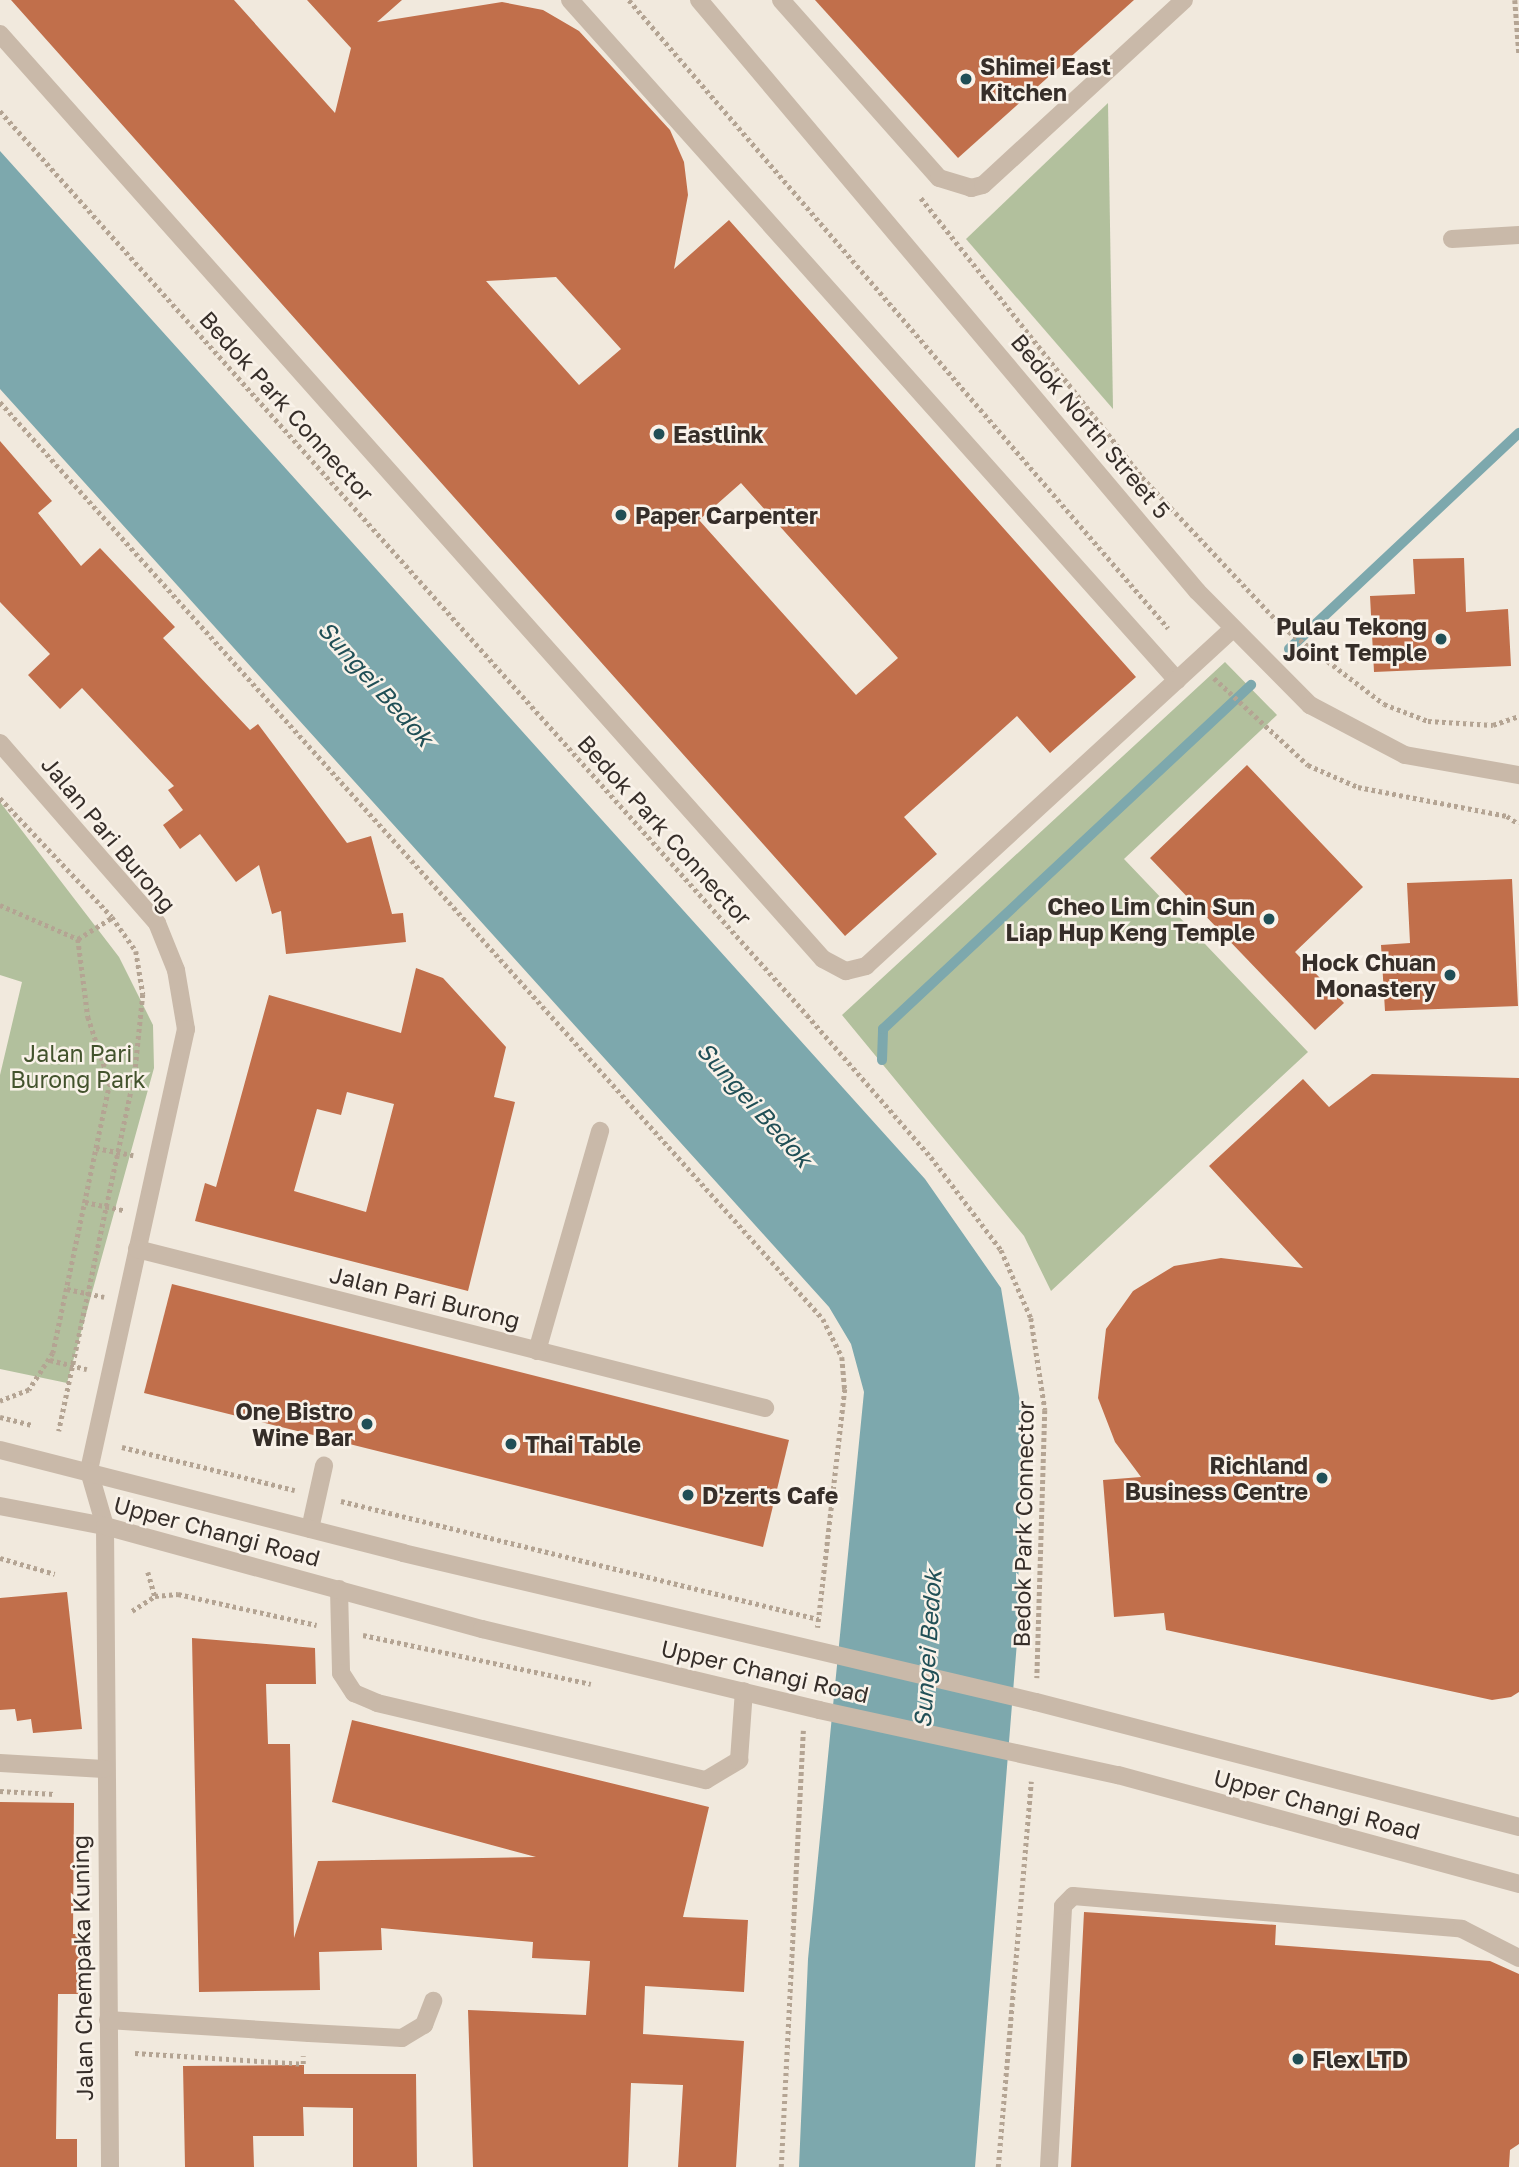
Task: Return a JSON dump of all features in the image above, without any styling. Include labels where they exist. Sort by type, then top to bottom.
[{"type":"street","points":[[570,0],[1178,680]]},
{"type":"street","name":"Bedok North Street 5","points":[[699,0],[1232,630],[1310,705],[1405,755],[1516,778]]},
{"type":"street","points":[[781,0],[939,178],[971,187],[983,186],[1184,0]]},
{"type":"street","points":[[0,34],[822,959],[846,971],[866,967],[1232,630]]},
{"type":"street","points":[[1452,239],[1519,235]]},
{"type":"street","name":"Jalan Pari Burong","points":[[0,743],[156,923],[176,970],[186,1029],[89,1471],[105,1526]]},
{"type":"street","name":"Jalan Pari Burong","points":[[537,1351],[600,1131]]},
{"type":"street","name":"Jalan Pari Burong","points":[[137,1249],[765,1408]]},
{"type":"street","name":"Upper Changi Road","points":[[0,1450],[826,1655],[1026,1699],[1519,1827]]},
{"type":"street","points":[[310,1529],[324,1466]]},
{"type":"street","name":"Upper Changi Road","points":[[0,1506],[105,1526],[339,1589],[819,1710],[1021,1752],[1519,1884]]},
{"type":"street","name":"Jalan Chempaka Kuning","points":[[105,1526],[104,1769],[110,2167]]},
{"type":"street","points":[[339,1589],[341,1673],[354,1693],[377,1703],[706,1780],[739,1760],[744,1691]]},
{"type":"street","points":[[0,1763],[104,1769]]},
{"type":"street","points":[[1049,2167],[1063,1906],[1073,1896],[1462,1929],[1519,1958]]},
{"type":"street","points":[[108,2020],[402,2038],[424,2025],[433,2001]]},
{"type":"path","points":[[629,0],[1198,662],[1308,765],[1358,787],[1507,816],[1519,824]]},
{"type":"path","points":[[1515,0],[1519,53]]},
{"type":"path","name":"Bedok Park Connector","points":[[0,111],[816,1025],[931,1157],[1000,1250],[1031,1318],[1045,1410],[1036,1684]]},
{"type":"path","points":[[918,194],[1142,477],[1283,626],[1384,704],[1428,721],[1493,725],[1519,716]]},
{"type":"path","points":[[0,402],[823,1319],[842,1357],[845,1389],[817,1632],[829,1635]]},
{"type":"path","points":[[0,798],[112,917],[136,951],[143,995],[118,1152],[71,1364],[59,1432]]},
{"type":"path","points":[[78,939],[138,901]]},
{"type":"path","points":[[0,905],[78,939]]},
{"type":"path","points":[[0,1401],[24,1395],[50,1360],[110,1083],[88,1017],[78,939]]},
{"type":"path","points":[[96,1148],[118,1152]]},
{"type":"path","points":[[85,1202],[145,1214]]},
{"type":"path","points":[[67,1289],[125,1302]]},
{"type":"path","points":[[50,1360],[109,1376]]},
{"type":"path","points":[[0,1417],[32,1425]]},
{"type":"path","points":[[122,1447],[819,1619]]},
{"type":"path","points":[[0,1558],[55,1574]]},
{"type":"path","points":[[148,1573],[155,1596]]},
{"type":"path","points":[[128,1619],[155,1596],[178,1594],[596,1685]]},
{"type":"path","points":[[781,2167],[803,1727],[791,1725]]},
{"type":"path","points":[[998,2167],[1031,1774]]},
{"type":"path","points":[[0,1791],[60,1795]]},
{"type":"path","points":[[127,2065],[127,2052],[303,2064],[307,2033]]},
{"type":"green space","points":[[1108,103],[1113,409],[966,239]]},
{"type":"green space","points":[[1225,662],[1277,715],[1124,859],[1308,1052],[1051,1291],[1024,1236],[842,1015]]},
{"type":"green space","name":"Jalan Pari Burong Park","points":[[0,802],[119,957],[153,1025],[154,1068],[67,1383],[0,1369],[0,1075],[22,982],[0,975]]},
{"type":"water","name":"Sungei Bedok","points":[[0,151],[925,1179],[1001,1288],[1022,1414],[1017,1642],[975,2167],[799,2167],[808,1959],[864,1392],[851,1344],[829,1307],[0,389]]},
{"type":"building","name":"Eastlink","points":[[11,0],[234,0],[335,113],[351,48],[307,0],[402,0],[377,22],[502,2],[543,10],[579,31],[670,130],[684,162],[688,195],[674,269],[729,220],[1136,677],[1050,753],[1017,716],[904,817],[937,854],[845,936]],"holes":[[[556,277],[621,349],[579,385],[486,281]],[[741,483],[898,658],[856,695],[699,520]]]},
{"type":"building","name":"Shimei East Kitchen","points":[[815,0],[1134,0],[958,158]]},
{"type":"building","points":[[0,441],[52,501],[38,513],[81,566],[100,548],[175,627],[163,638],[250,730],[258,724],[347,843],[371,836],[392,914],[403,913],[406,942],[286,954],[281,911],[272,914],[259,865],[236,882],[200,834],[180,849],[163,825],[183,810],[168,790],[174,786],[82,688],[60,709],[28,675],[50,654],[0,602]]},
{"type":"building","name":"Pulau Tekong Joint Temple","points":[[1464,558],[1466,612],[1508,609],[1511,666],[1374,672],[1370,596],[1415,594],[1413,559]]},
{"type":"building","name":"Cheo Lim Chin Sun Liap Hup Keng Temple","points":[[1247,765],[1363,887],[1295,952],[1344,1003],[1315,1030],[1150,858]]},
{"type":"building","name":"Hock Chuan Monastery","points":[[1512,879],[1518,1006],[1385,1011],[1381,945],[1410,943],[1407,883]]},
{"type":"building","points":[[416,968],[443,978],[506,1047],[494,1097],[515,1102],[468,1291],[195,1221],[205,1183],[216,1187],[269,995],[401,1033]],"holes":[[[347,1092],[394,1104],[366,1212],[294,1191],[317,1109],[341,1115]]]},
{"type":"building","name":"Richland Business Centre","points":[[1372,1074],[1519,1078],[1519,1692],[1511,1697],[1492,1700],[1166,1630],[1164,1613],[1114,1617],[1103,1480],[1141,1477],[1115,1442],[1098,1398],[1106,1329],[1133,1291],[1174,1266],[1221,1258],[1303,1268],[1209,1166],[1303,1079],[1329,1107]]},
{"type":"building","points":[[172,1284],[789,1440],[763,1547],[144,1393]]},
{"type":"building","points":[[67,1592],[82,1729],[33,1733],[31,1719],[17,1721],[15,1709],[0,1710],[0,1598]]},
{"type":"building","points":[[192,1638],[315,1648],[316,1684],[266,1684],[268,1744],[290,1744],[294,1938],[318,1861],[536,1857],[332,1802],[352,1720],[709,1807],[683,1917],[748,1920],[744,1992],[645,1986],[643,2034],[744,2041],[736,2167],[678,2167],[683,2085],[631,2083],[628,2167],[473,2167],[468,2010],[586,2015],[590,1961],[532,1958],[533,1942],[381,1928],[382,1950],[319,1952],[320,1990],[199,1992]]},
{"type":"building","points":[[0,1802],[74,1803],[73,1934],[82,1934],[82,1994],[58,1994],[56,2139],[77,2139],[77,2167],[0,2167]]},
{"type":"building","name":"Flex LTD","points":[[1084,1912],[1276,1925],[1275,1945],[1490,1961],[1519,1974],[1519,2144],[1510,2150],[1509,2167],[1071,2167]]},
{"type":"building","points":[[304,2065],[304,2074],[416,2074],[417,2167],[353,2167],[353,2108],[303,2107],[304,2136],[253,2136],[254,2167],[185,2167],[183,2066]]},
{"type":"waterway","points":[[1289,649],[1519,433]]},
{"type":"waterway","points":[[882,1060],[883,1029],[1251,685]]},
{"type":"place","name":"Shimei East Kitchen","points":[[966,79]]},
{"type":"place","name":"Eastlink","points":[[659,434]]},
{"type":"place","name":"Paper Carpenter","points":[[621,515]]},
{"type":"place","name":"Pulau Tekong Joint Temple","points":[[1441,639]]},
{"type":"place","name":"Cheo Lim Chin Sun Liap Hup Keng Temple","points":[[1269,919]]},
{"type":"place","name":"Hock Chuan Monastery","points":[[1450,975]]},
{"type":"place","name":"One Bistro Wine Bar","points":[[367,1424]]},
{"type":"place","name":"Thai Table","points":[[511,1444]]},
{"type":"place","name":"Richland Business Centre","points":[[1322,1478]]},
{"type":"place","name":"D'zerts Cafe","points":[[688,1495]]},
{"type":"place","name":"Flex LTD","points":[[1298,2059]]}]
